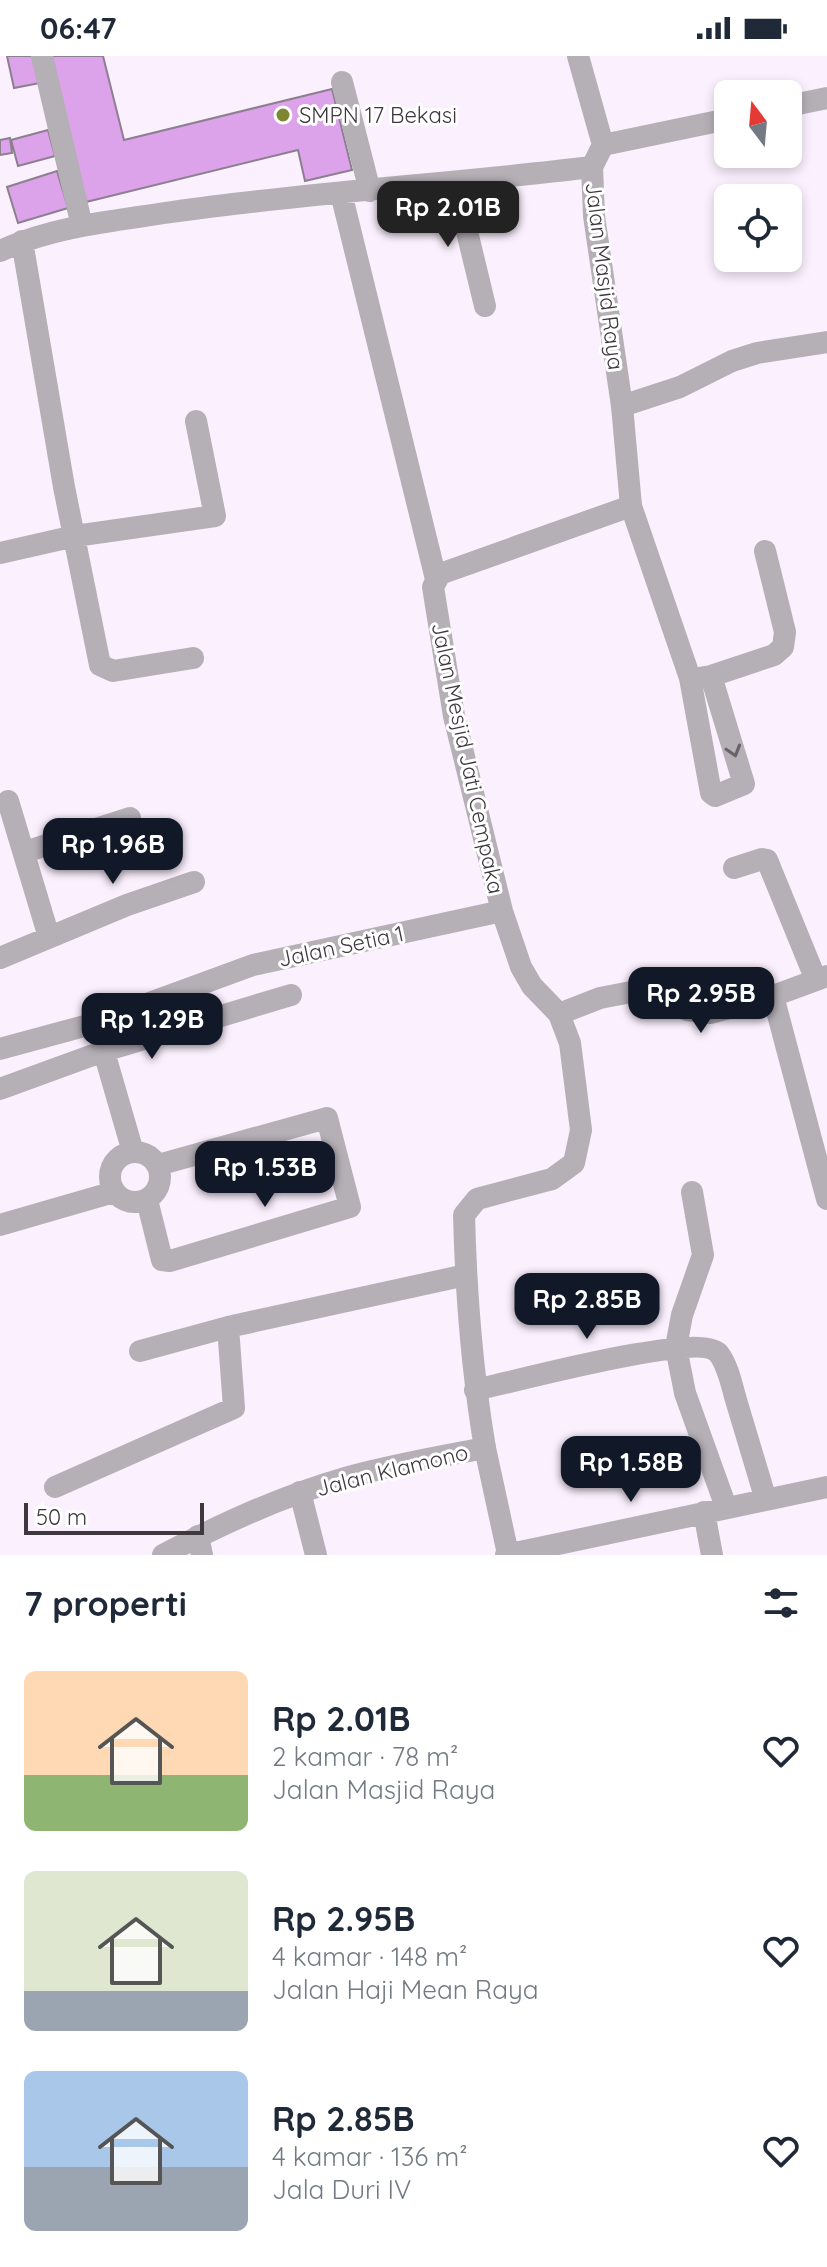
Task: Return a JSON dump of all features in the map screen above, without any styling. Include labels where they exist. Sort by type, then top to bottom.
[{"type":"street","points":[[42,56],[82,226]]},
{"type":"street","points":[[578,56],[603,145],[714,122]]},
{"type":"street","points":[[342,82],[370,191]]},
{"type":"street","points":[[802,103],[827,98]]},
{"type":"street","name":"Jalan Masjid Raya","points":[[603,145],[592,167],[594,216],[622,406]]},
{"type":"street","points":[[0,251],[22,241],[82,226],[213,207],[592,167]]},
{"type":"street","points":[[455,182],[485,306]]},
{"type":"street","name":"Jalan Mesjid Jati Cempaka","points":[[341,193],[436,579],[434,598],[454,716],[502,911]]},
{"type":"street","points":[[22,241],[64,487],[100,665],[113,671],[193,658]]},
{"type":"street","points":[[765,551],[785,632],[783,647],[774,655],[701,677],[631,506],[622,406],[680,387],[732,361],[757,353],[825,347]]},
{"type":"street","points":[[0,553],[75,536],[215,516],[196,421]]},
{"type":"street","points":[[436,579],[440,574],[631,506]]},
{"type":"street","points":[[8,801],[49,937]]},
{"type":"street","points":[[25,852],[130,818]]},
{"type":"street","points":[[559,1014],[600,998],[636,991],[687,1010],[711,1013],[773,996],[821,978],[767,860],[734,868]]},
{"type":"street","points":[[0,958],[127,905],[194,882]]},
{"type":"street","name":"Jalan Klamono","points":[[163,1555],[200,1546],[300,1492],[347,1477],[485,1448],[475,1390],[464,1215],[477,1199],[552,1179],[574,1163],[581,1130],[570,1043],[559,1014],[532,986],[521,967],[502,911]]},
{"type":"street","name":"Jalan Setia 1","points":[[0,1049],[92,1024],[253,965],[502,911]]},
{"type":"street","points":[[0,1089],[104,1051],[291,995]]},
{"type":"street","points":[[773,996],[827,1199]]},
{"type":"street","points":[[92,1024],[104,1051],[133,1152]]},
{"type":"street","points":[[147,1200],[162,1260],[170,1261],[350,1207],[327,1118],[158,1165]]},
{"type":"street","points":[[133,1152],[143,1153],[158,1165],[161,1175],[155,1194],[147,1200],[129,1202],[114,1192],[110,1180],[112,1166],[121,1156],[133,1152]]},
{"type":"street","points":[[0,1225],[114,1192]]},
{"type":"street","points":[[692,1192],[703,1255],[682,1315],[676,1347],[715,1510],[712,1555]]},
{"type":"street","points":[[140,1351],[228,1327],[466,1275]]},
{"type":"street","points":[[55,1487],[234,1408],[228,1327]]},
{"type":"street","points":[[475,1390],[676,1347],[706,1346],[719,1353],[730,1378],[766,1500]]},
{"type":"street","points":[[485,1448],[507,1555],[827,1487]]},
{"type":"street","points":[[300,1492],[316,1555]]},
{"type":"building","points":[[7,56],[35,56],[40,83],[14,88]]},
{"type":"building","name":"SMPN 17 Bekasi","points":[[50,56],[103,56],[124,140],[332,89],[352,170],[305,181],[298,150],[86,202]]},
{"type":"building","points":[[48,130],[55,156],[18,166],[11,140]]},
{"type":"building","points":[[10,138],[12,153],[0,155],[0,140]]},
{"type":"building","points":[[57,171],[68,208],[18,223],[7,187]]},
{"type":"place","name":"SMPN 17 Bekasi","points":[[283,115]]}]
